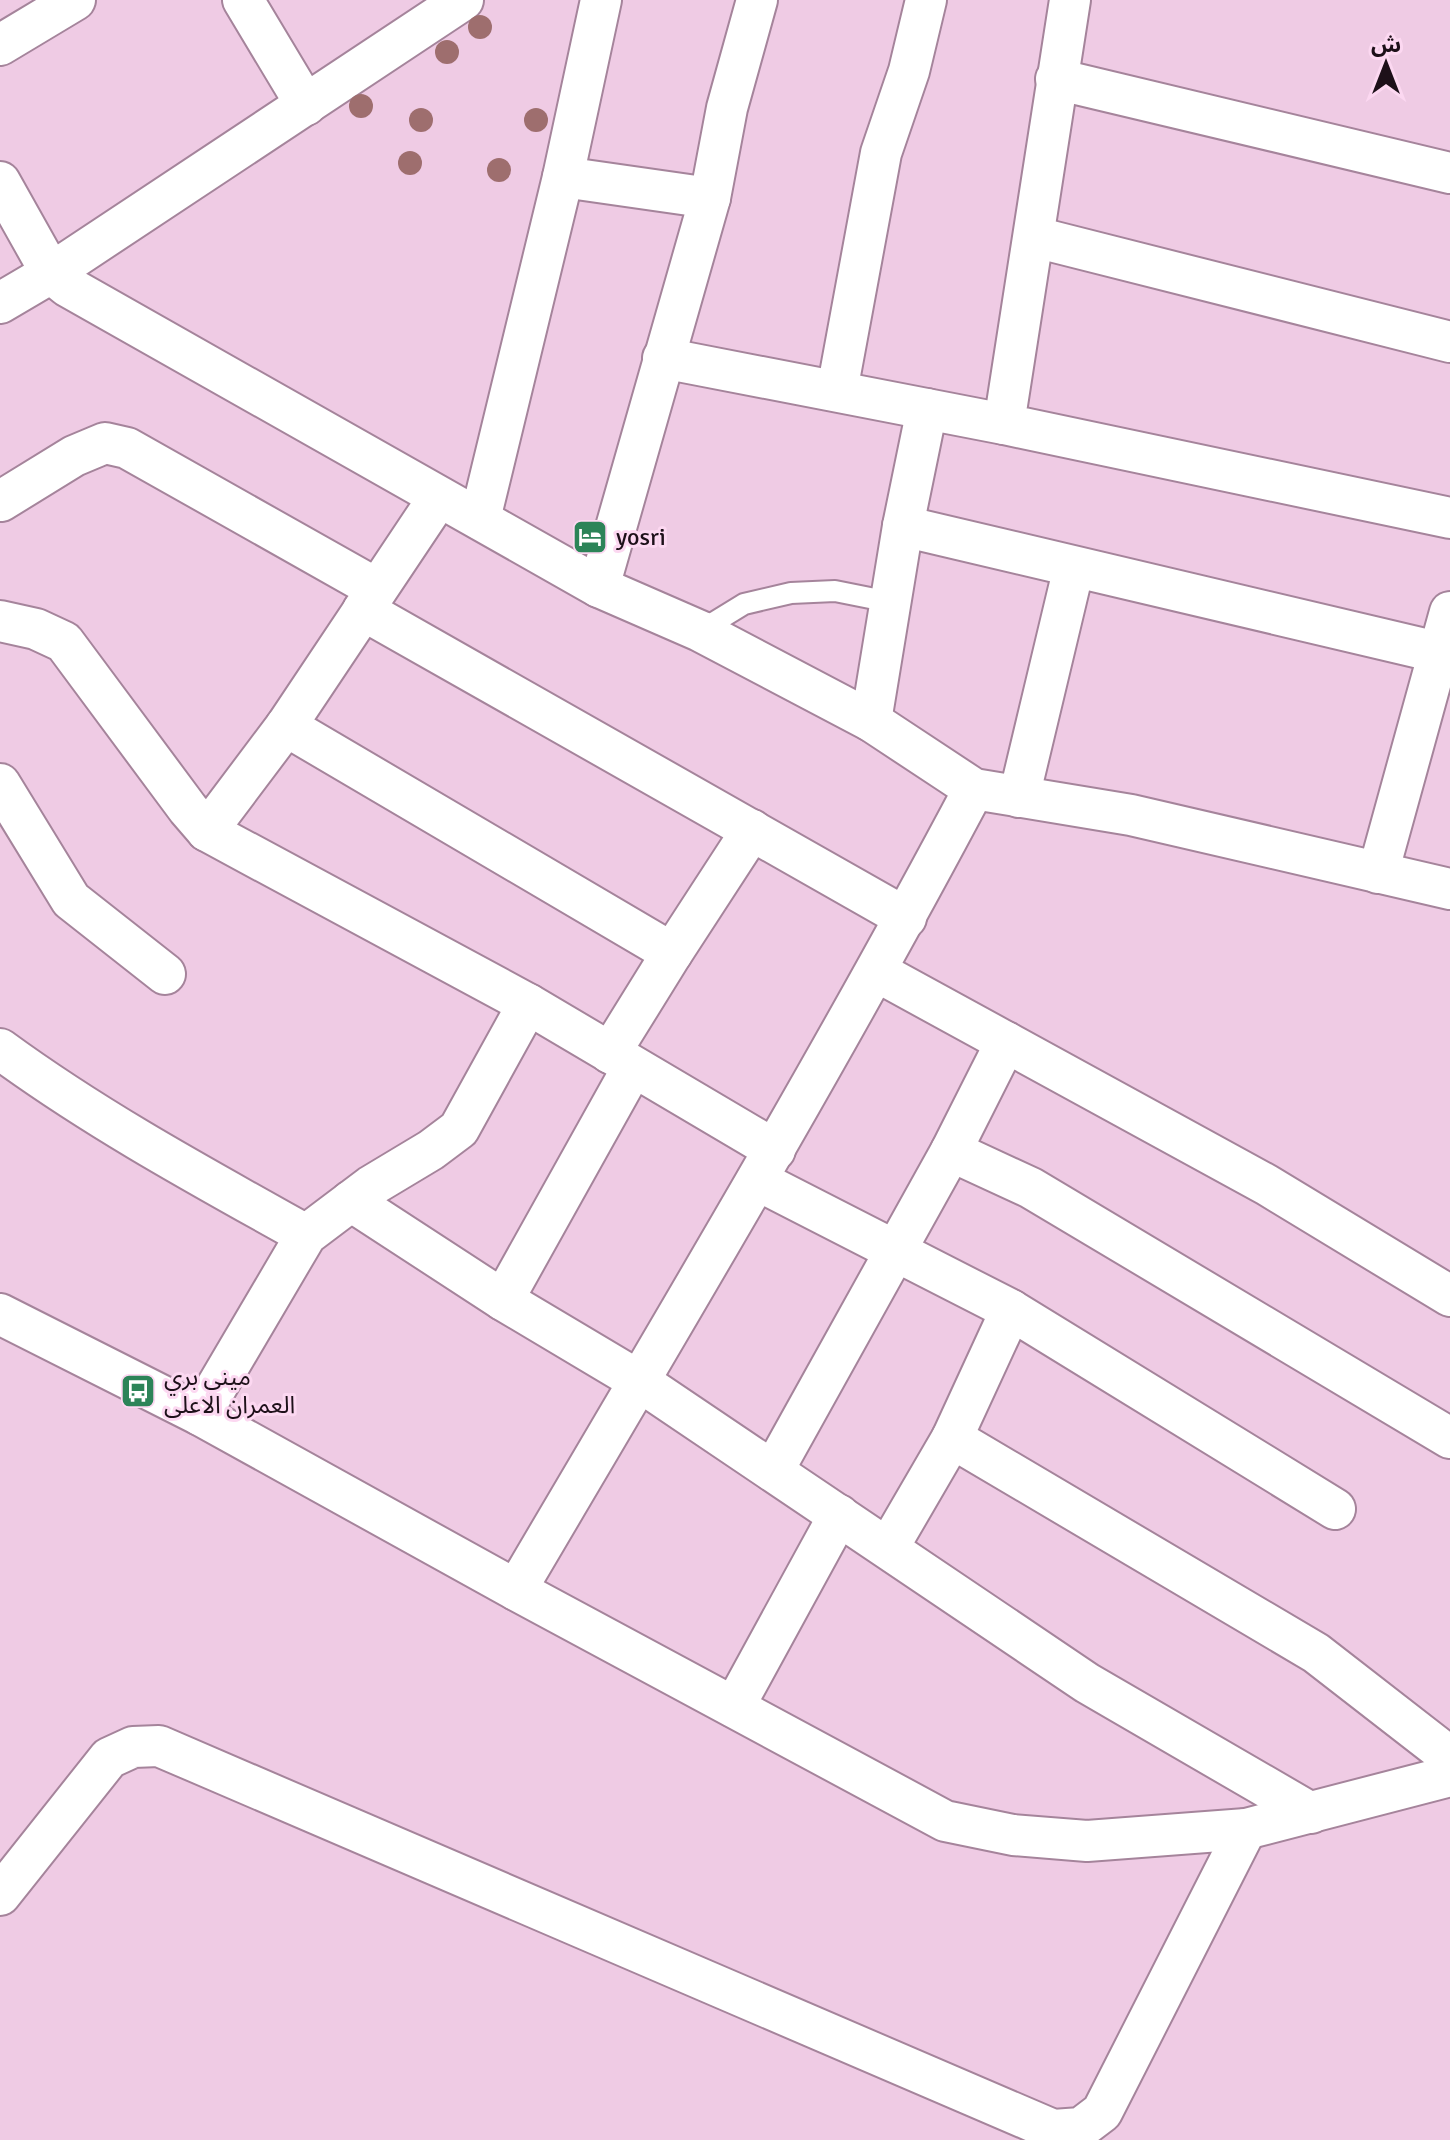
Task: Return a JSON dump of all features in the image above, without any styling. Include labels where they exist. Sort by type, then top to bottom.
[{"type":"street","points":[[0,45],[75,0]]},
{"type":"street","points":[[243,0],[306,105]]},
{"type":"street","points":[[0,303],[51,273],[463,0]]},
{"type":"street","points":[[480,519],[563,177],[601,0]]},
{"type":"street","points":[[599,587],[710,198],[727,108],[757,0]]},
{"type":"street","points":[[837,391],[881,153],[909,71],[926,0]]},
{"type":"street","points":[[1004,424],[1070,0]]},
{"type":"street","points":[[1056,79],[1450,173]]},
{"type":"street","points":[[563,177],[710,198]]},
{"type":"street","points":[[0,182],[51,273],[67,286],[599,587],[700,631],[871,721],[974,789],[1131,815],[1450,889]]},
{"type":"street","points":[[1035,237],[1450,342]]},
{"type":"street","points":[[663,358],[1004,424],[1450,518]]},
{"type":"street","points":[[871,721],[903,526],[927,409]]},
{"type":"street","points":[[1,501],[74,456],[105,443],[127,448],[370,600],[752,830],[906,918]]},
{"type":"street","points":[[207,831],[286,726],[439,497]]},
{"type":"street","points":[[903,526],[1437,652]]},
{"type":"street","points":[[1019,797],[1074,567]]},
{"type":"street","points":[[1378,873],[1450,612]]},
{"type":"street","points":[[0,621],[36,629],[64,642],[207,831],[528,1004],[622,1060],[766,1165],[894,1250],[1011,1310],[1335,1509]]},
{"type":"street","points":[[286,726],[672,953]]},
{"type":"street","points":[[0,784],[71,900],[165,974]]},
{"type":"street","points":[[516,1590],[766,1165],[906,918],[974,789]]},
{"type":"street","points":[[503,1300],[672,953],[752,830]]},
{"type":"street","points":[[876,971],[1267,1185],[1450,1296]]},
{"type":"street","points":[[200,1415],[306,1235],[371,1186],[431,1150],[459,1129],[528,1004]]},
{"type":"street","points":[[773,1471],[951,1151],[1006,1042]]},
{"type":"street","points":[[0,1049],[54,1088],[154,1150],[306,1235]]},
{"type":"street","points":[[951,1151],[1031,1188],[1450,1438]]},
{"type":"street","points":[[351,1201],[503,1300],[639,1381],[1087,1683],[1311,1813]]},
{"type":"street","points":[[888,1548],[952,1438],[1011,1310]]},
{"type":"street","points":[[0,1314],[200,1415],[516,1590],[945,1821],[1013,1835],[1087,1841],[1246,1829],[1450,1776]]},
{"type":"street","points":[[952,1438],[1316,1653],[1450,1757]]},
{"type":"street","points":[[734,1707],[839,1515]]},
{"type":"street","points":[[0,1895],[109,1758],[133,1747],[159,1746],[1053,2130],[1081,2128],[1102,2112],[1246,1829]]},
{"type":"lane","points":[[700,631],[744,604],[791,593],[835,591],[890,602]]},
{"type":"place","name":"yosri","points":[[590,537]]},
{"type":"place","name":"ميني بري العمران الاعلى","points":[[138,1391]]}]
